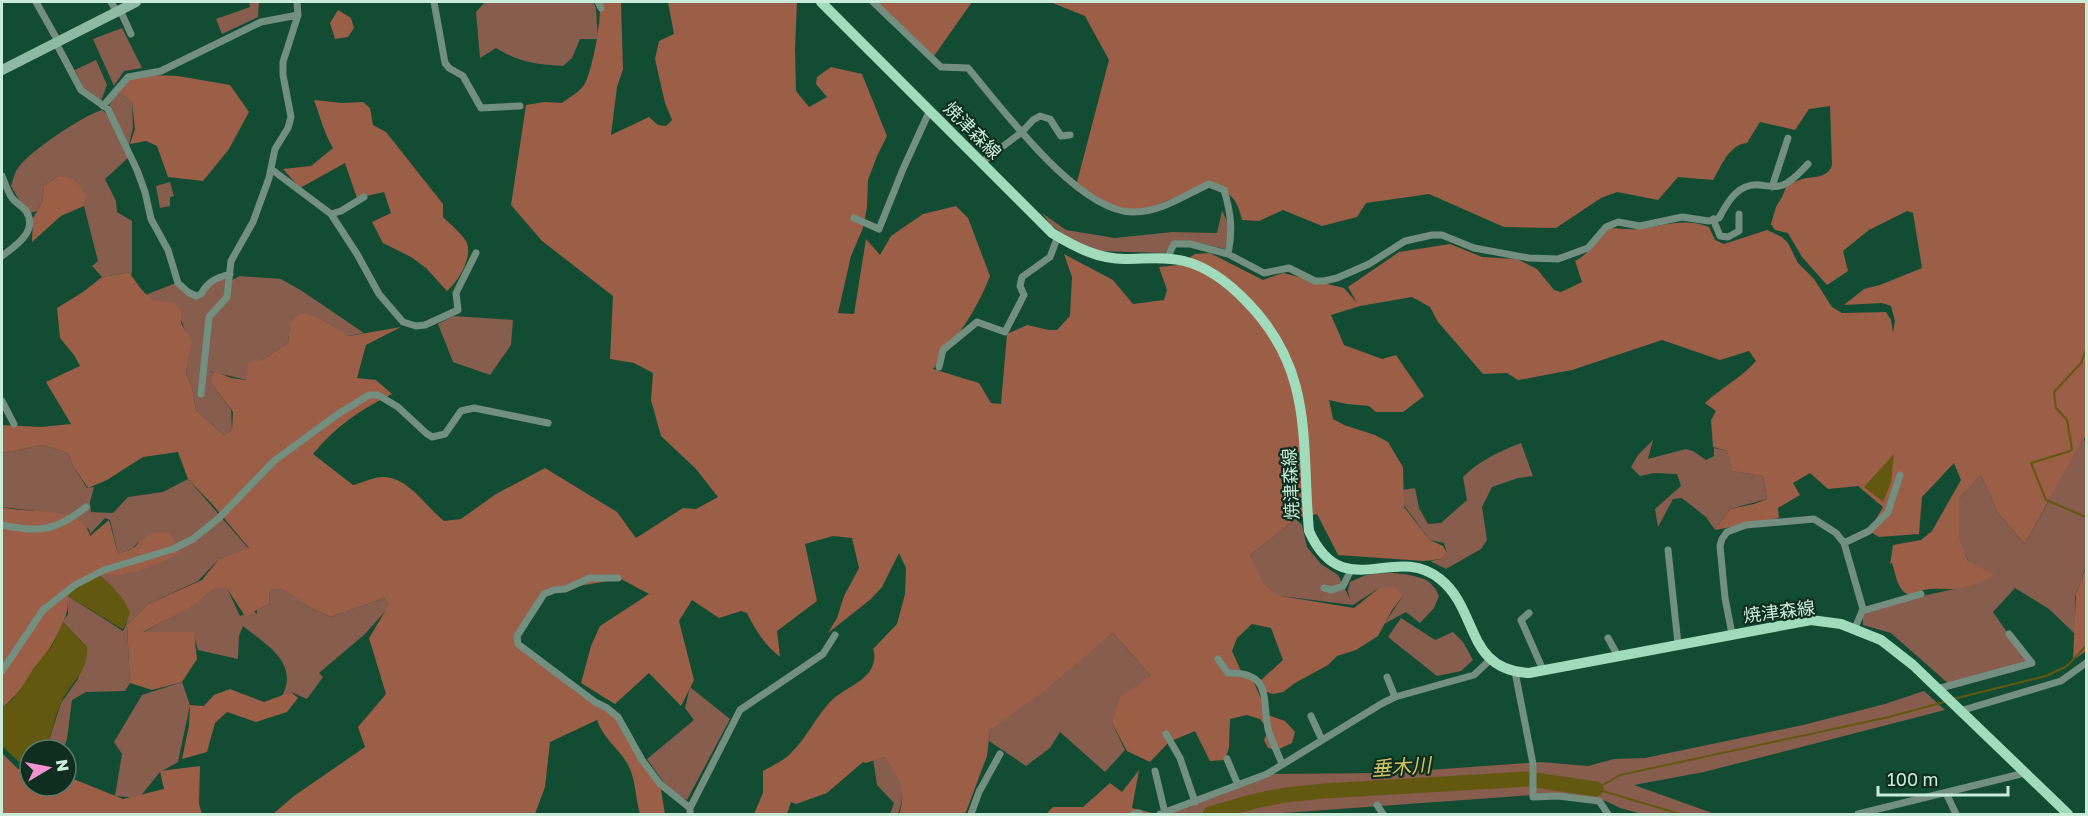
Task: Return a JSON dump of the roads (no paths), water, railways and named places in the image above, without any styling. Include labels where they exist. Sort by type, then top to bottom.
[{"type":"main road","name":"焼津森線","points":[[821,2],[1046,227],[1058,236],[1086,252],[1105,257],[1167,258],[1198,266],[1239,293],[1253,308],[1276,338],[1294,379],[1300,398],[1303,421],[1309,531],[1324,557],[1334,564],[1351,570],[1396,567],[1421,569],[1439,579],[1455,596],[1481,650],[1500,668],[1515,672],[1529,673],[1811,620],[1855,628],[1881,640],[1913,665],[2067,814]]},
{"type":"street","points":[[36,2],[81,90],[108,109],[137,170],[151,219],[168,250],[178,283],[196,296],[201,294],[206,285],[214,279],[230,274]]},
{"type":"street","points":[[2,70],[116,8],[136,2]]},
{"type":"street","points":[[201,394],[208,318],[227,297],[231,261],[253,222],[271,169],[275,149],[288,128],[291,117],[283,75],[284,62],[298,15],[297,2]]},
{"type":"street","points":[[434,2],[445,63],[463,76],[481,108],[520,106]]},
{"type":"street","points":[[873,2],[941,67],[968,68],[1022,132],[1067,179],[1098,202],[1119,210],[1133,212],[1163,207],[1209,184],[1224,190],[1232,221],[1232,237],[1228,254]]},
{"type":"street","points":[[116,8],[131,34]]},
{"type":"street","points":[[103,106],[128,77],[161,71],[261,22],[298,15]]},
{"type":"street","points":[[854,218],[879,229],[930,110]]},
{"type":"street","points":[[982,162],[1040,116],[1050,119],[1061,136],[1070,135]]},
{"type":"street","points":[[1772,187],[1788,138]]},
{"type":"street","points":[[1167,258],[1174,244],[1190,244],[1228,254],[1264,273],[1288,268],[1315,281],[1324,281],[1369,264],[1406,241],[1442,235],[1474,248],[1529,258],[1558,259],[1588,248],[1606,227],[1618,222],[1640,226],[1682,217],[1709,221],[1719,218],[1732,195],[1740,189],[1749,185],[1772,187],[1784,185],[1808,164]]},
{"type":"street","points":[[271,169],[331,213],[379,294],[403,322],[416,326],[425,325],[458,310],[456,293],[476,253]]},
{"type":"street","points":[[2,176],[13,200],[24,208],[30,223],[22,241],[2,256]]},
{"type":"street","points":[[331,213],[341,211],[364,197]]},
{"type":"street","points":[[1713,219],[1720,236],[1728,237],[1739,231],[1739,214]]},
{"type":"street","points":[[939,367],[943,350],[977,322],[1005,332],[1024,295],[1020,286],[1022,277],[1050,257],[1058,236]]},
{"type":"street","points":[[2,670],[43,610],[75,585],[104,570],[172,549],[193,539],[219,518],[274,461],[338,414],[369,395],[378,394],[392,403],[432,437],[445,434],[461,411],[474,408],[548,423]]},
{"type":"street","points":[[2,401],[14,424]]},
{"type":"street","points":[[1844,543],[1869,531],[1888,512],[1900,475]]},
{"type":"street","points":[[2,525],[36,529],[52,528],[68,521],[86,507]]},
{"type":"street","points":[[1732,634],[1725,598],[1720,546],[1722,539],[1727,532],[1746,525],[1814,519],[1836,533],[1844,543],[1854,572],[1863,611],[1855,628]]},
{"type":"street","points":[[1668,550],[1678,644]]},
{"type":"street","points":[[1324,588],[1332,590],[1343,586],[1351,570]]},
{"type":"street","points":[[618,578],[590,578],[566,589],[544,594],[517,636],[518,644],[618,717],[642,760],[660,784],[690,811],[740,710],[823,654],[835,635]]},
{"type":"street","points":[[1863,611],[1921,594]]},
{"type":"street","points":[[1529,613],[1521,620],[1543,670]]},
{"type":"street","points":[[1937,689],[2032,663],[2009,634]]},
{"type":"street","points":[[1608,638],[1618,656]]},
{"type":"street","points":[[1218,659],[1228,674],[1242,673],[1259,682],[1264,691],[1268,730],[1282,764]]},
{"type":"street","points":[[1155,771],[1162,814],[1267,774],[1395,697],[1474,675],[1491,659]]},
{"type":"street","points":[[1959,709],[2061,681],[2086,663]]},
{"type":"street","points":[[1515,672],[1533,764],[1533,797],[1558,796],[1599,801],[1608,814]]},
{"type":"street","points":[[1387,677],[1395,697]]},
{"type":"street","points":[[1311,716],[1322,740]]},
{"type":"street","points":[[1166,734],[1180,758],[1195,802]]},
{"type":"street","points":[[971,814],[979,792],[1000,754]]},
{"type":"street","points":[[1227,759],[1238,785]]},
{"type":"street","points":[[1858,814],[2025,773]]},
{"type":"street","points":[[1946,793],[1956,814]]},
{"type":"street","points":[[1377,805],[1383,814]]},
{"type":"street","points":[[1134,814],[1140,814]]},
{"type":"waterway","points":[[2086,350],[2081,363],[2054,392],[2056,408],[2067,420],[2072,449],[2031,463],[2046,500],[2086,517]]},
{"type":"waterway","points":[[1953,699],[2046,676],[2067,666],[2086,646]]},
{"type":"waterway","points":[[1596,789],[1620,775],[1889,717],[1944,702]]},
{"type":"waterway","name":"垂木川","points":[[1210,814],[1255,801],[1324,791],[1528,779],[1596,789]]},
{"type":"waterway","points":[[1596,789],[1680,814]]}]
